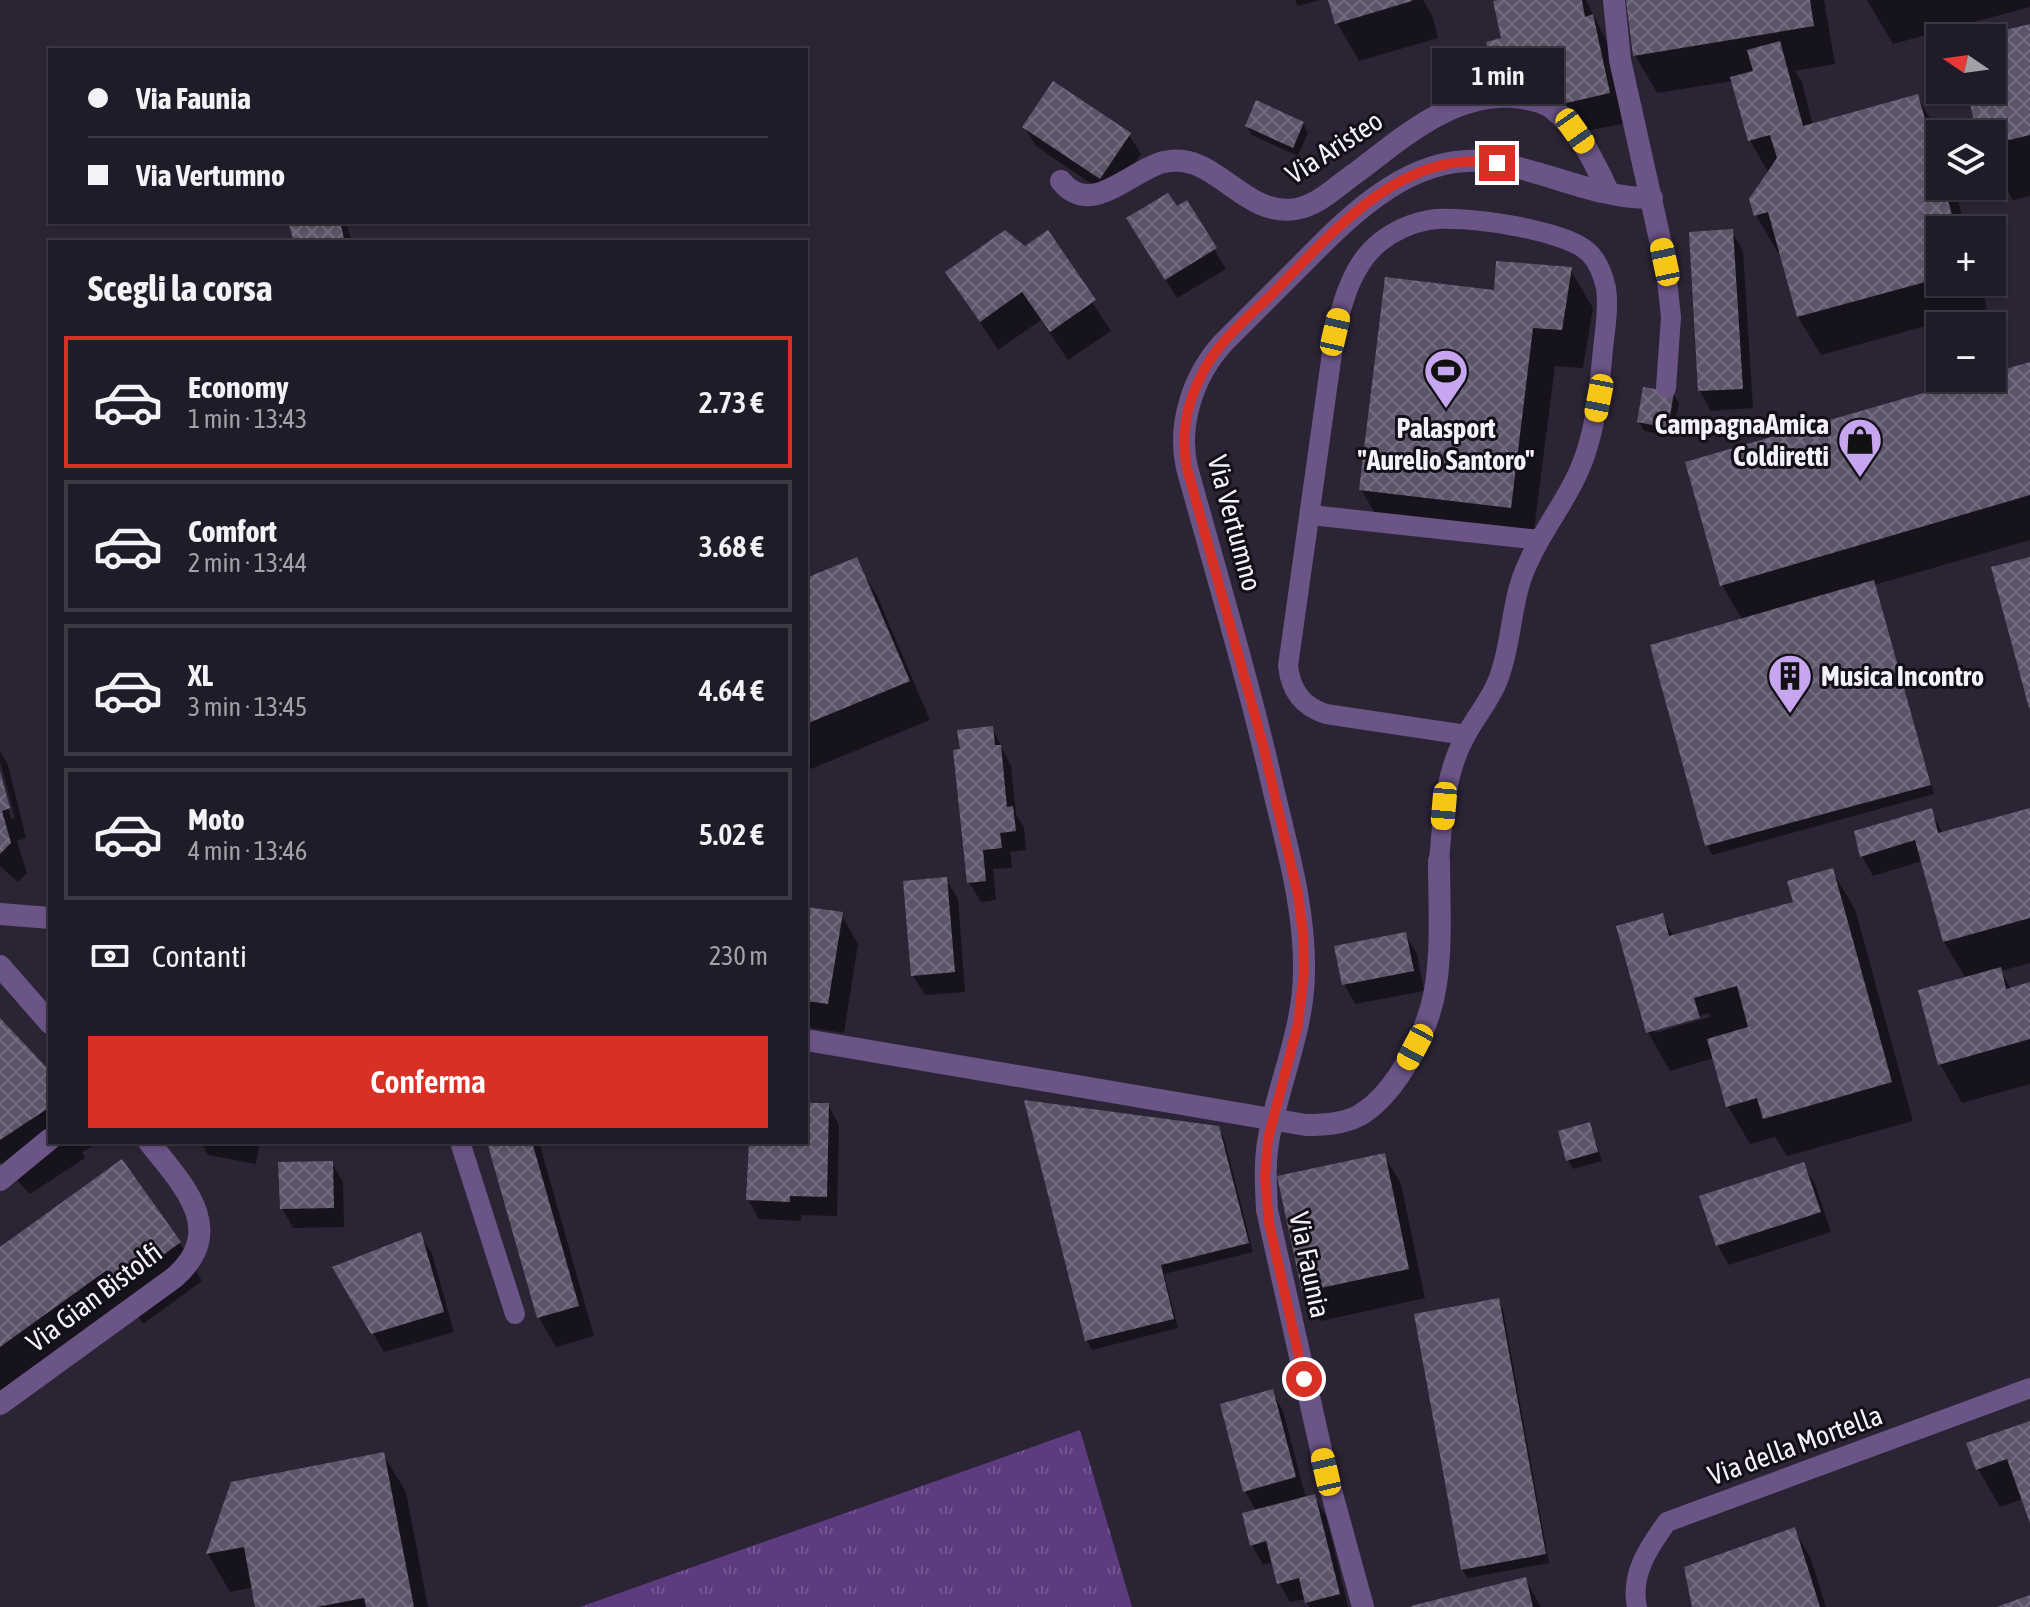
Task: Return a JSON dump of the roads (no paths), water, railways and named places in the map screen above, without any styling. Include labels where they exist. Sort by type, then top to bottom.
[{"type":"street","points":[[1614,0],[1620,60],[1665,262]]},
{"type":"street","name":"Via Aristeo","points":[[1061,181],[1066,188],[1078,194],[1100,194],[1152,165],[1175,160],[1207,170],[1247,199],[1267,209],[1293,210],[1316,202],[1443,112],[1470,101],[1498,96],[1530,99],[1551,107],[1586,147],[1609,193]]},
{"type":"street","name":"Via Vertumno","points":[[1273,1120],[1298,1024],[1304,972],[1303,934],[1298,895],[1263,745],[1184,455],[1186,421],[1194,392],[1213,354],[1342,224],[1380,194],[1422,171],[1445,163],[1484,161],[1523,168],[1631,198],[1652,198]]},
{"type":"street","points":[[808,1040],[1306,1125],[1347,1121],[1381,1097],[1408,1061],[1428,1018],[1436,985],[1439,861]]},
{"type":"street","points":[[0,914],[48,918]]},
{"type":"street","points":[[0,966],[48,1021]]},
{"type":"street","name":"Via Faunia","points":[[1273,1120],[1265,1177],[1269,1223],[1326,1472],[1363,1607]]},
{"type":"street","points":[[0,1180],[48,1141]]},
{"type":"street","name":"Via Gian Bistolfi","points":[[0,1404],[175,1277],[189,1262],[197,1240],[198,1214],[188,1193],[151,1144]]},
{"type":"lane","points":[[1439,861],[1451,768],[1466,735],[1499,679],[1520,583],[1577,475],[1591,435],[1599,398],[1606,289],[1595,259],[1577,243],[1549,233],[1465,219],[1430,219],[1378,243],[1350,283],[1335,332],[1311,515],[1288,655],[1290,680],[1295,692],[1311,709],[1326,714],[1466,735]]},
{"type":"lane","points":[[1665,262],[1671,317],[1666,388]]},
{"type":"lane","points":[[1311,515],[1540,540]]},
{"type":"lane","points":[[461,1144],[515,1314]]},
{"type":"lane","name":"Via della Mortella","points":[[1637,1607],[1635,1597],[1643,1556],[1667,1522],[2030,1388]]},
{"type":"place","name":"Palasport \"Aurelio Santoro\"","points":[[1446,410]]},
{"type":"place","name":"CampagnaAmica Coldiretti","points":[[1860,479]]},
{"type":"place","name":"Musica Incontro","points":[[1790,715]]}]
